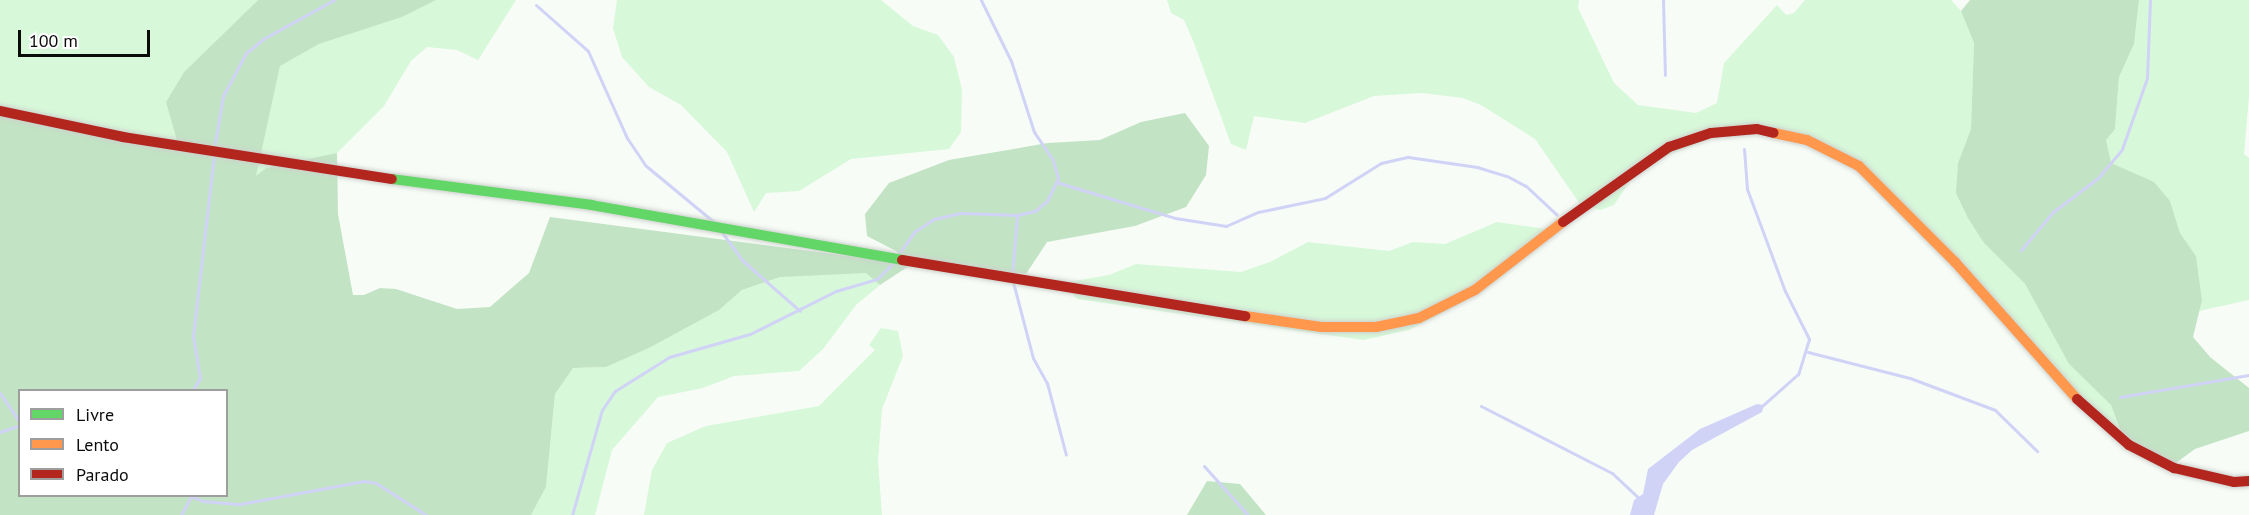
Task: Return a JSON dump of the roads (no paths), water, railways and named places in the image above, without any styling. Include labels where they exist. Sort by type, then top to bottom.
[{"type":"street","points":[[0,111],[123,137],[343,172],[591,205],[1068,289],[1321,327],[1376,327],[1419,318],[1475,290],[1616,181],[1669,147],[1712,133],[1757,129],[1807,140],[1859,166],[1955,262],[2091,415],[2129,445],[2174,468],[2234,482],[2249,481]]},
{"type":"water","points":[[1757,404],[1764,405],[1762,412],[1692,450],[1679,462],[1663,484],[1654,515],[1630,515],[1634,500],[1643,494],[1648,469],[1700,429]]},
{"type":"waterway","points":[[214,149],[223,96],[246,53],[263,39],[334,0]]},
{"type":"waterway","points":[[898,255],[914,232],[934,219],[961,213],[1017,215],[1035,211],[1047,201],[1058,178],[1053,160],[1034,132],[1011,61],[981,0]]},
{"type":"waterway","points":[[1663,0],[1665,75]]},
{"type":"waterway","points":[[2021,250],[2053,212],[2098,178],[2122,149],[2147,78],[2150,0]]},
{"type":"waterway","points":[[536,5],[588,51],[627,138],[645,165],[715,223]]},
{"type":"waterway","points":[[1744,149],[1747,189],[1785,291],[1809,339],[1798,374],[1762,406]]},
{"type":"waterway","points":[[194,389],[200,378],[193,336],[214,155]]},
{"type":"waterway","points":[[1056,182],[1175,218],[1226,226],[1258,212],[1325,198],[1381,163],[1408,157],[1477,167],[1507,176],[1526,186],[1557,215]]},
{"type":"waterway","points":[[1012,276],[1017,215]]},
{"type":"waterway","points":[[721,231],[742,260],[800,311]]},
{"type":"waterway","points":[[572,515],[602,410],[615,391],[669,357],[750,334],[836,291],[877,279],[895,261]]},
{"type":"waterway","points":[[1013,282],[1033,358],[1047,383],[1066,455]]},
{"type":"waterway","points":[[1808,352],[1910,378],[1995,410],[2037,451]]},
{"type":"waterway","points":[[2120,397],[2249,375]]},
{"type":"waterway","points":[[0,393],[18,420]]},
{"type":"waterway","points":[[1481,406],[1612,473],[1641,500]]},
{"type":"waterway","points":[[0,432],[18,426]]},
{"type":"waterway","points":[[1204,466],[1248,515]]},
{"type":"waterway","points":[[193,497],[203,501],[240,504],[364,481],[376,483],[426,515]]},
{"type":"waterway","points":[[181,515],[190,497]]}]
